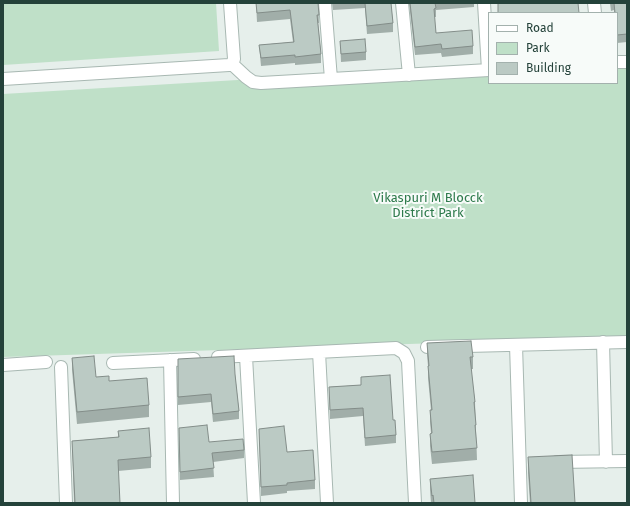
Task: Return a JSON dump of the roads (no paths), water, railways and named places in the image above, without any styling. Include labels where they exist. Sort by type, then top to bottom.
[{"type":"street","points":[[230,3],[234,55],[232,64]]},
{"type":"street","points":[[325,3],[331,79]]},
{"type":"street","points":[[402,3],[409,75]]},
{"type":"street","points":[[484,3],[488,57]]},
{"type":"street","points":[[3,79],[225,66],[232,64]]},
{"type":"street","points":[[232,64],[253,82],[261,83],[488,70]]},
{"type":"street","points":[[603,342],[606,462]]},
{"type":"street","points":[[427,347],[627,342]]},
{"type":"street","points":[[516,345],[524,463],[521,503]]},
{"type":"street","points":[[112,363],[396,348],[404,353],[408,360],[415,503]]},
{"type":"street","points":[[319,352],[327,503]]},
{"type":"street","points":[[246,356],[254,503]]},
{"type":"street","points":[[170,360],[173,503]]},
{"type":"street","points":[[3,365],[46,362]]},
{"type":"street","points":[[61,367],[66,503]]},
{"type":"street","points":[[543,462],[627,461]]},
{"type":"park label","name":"Vikaspuri M Blocck District Park","points":[[428,206]]}]
